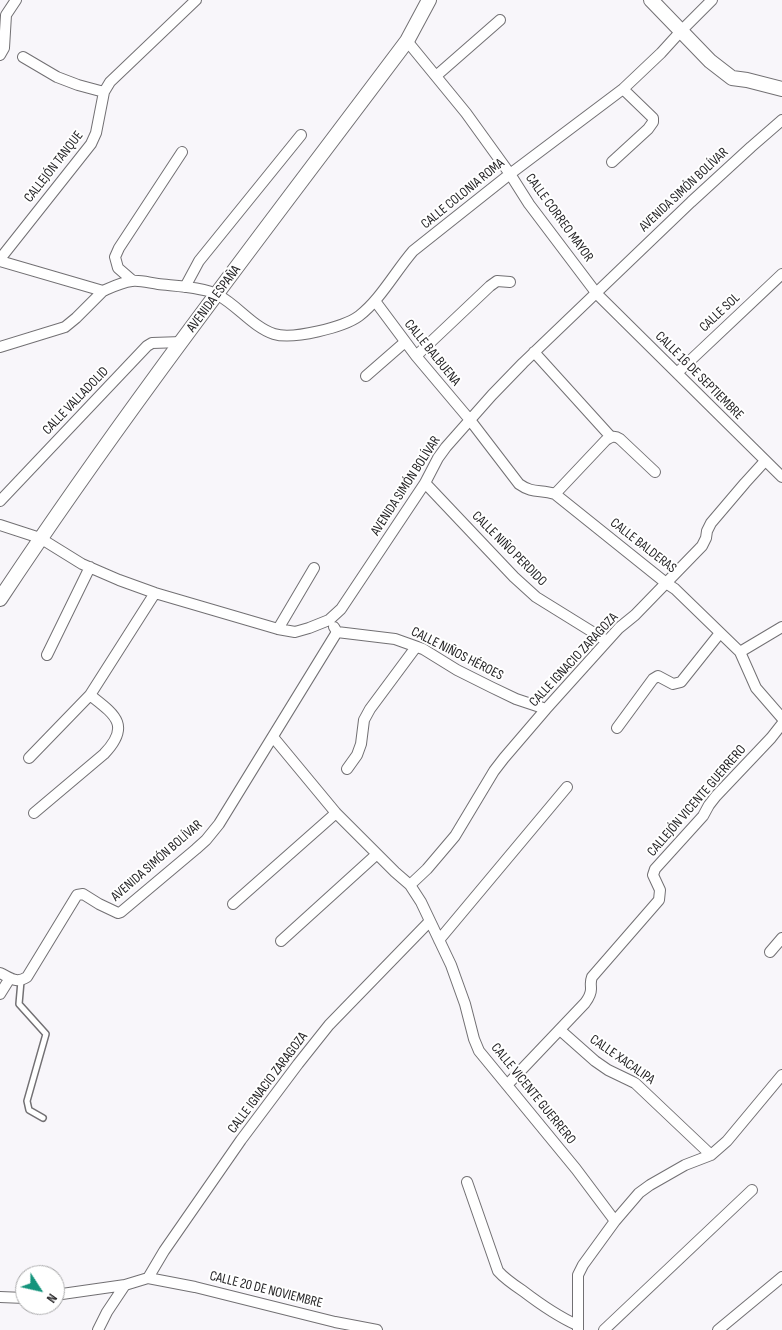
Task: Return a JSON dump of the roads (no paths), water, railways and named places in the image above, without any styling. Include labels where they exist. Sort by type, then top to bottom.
[{"type":"street","points":[[0,55],[4,48],[6,16],[16,0]]},
{"type":"street","name":"CALLEJÓN TANQUE","points":[[0,260],[91,144],[96,133],[104,92],[110,82],[196,0]]},
{"type":"street","name":"AVENIDA ESPAÑA","points":[[0,599],[40,538],[136,403],[407,41],[429,0]]},
{"type":"street","points":[[651,0],[710,61],[732,78],[747,80],[782,90]]},
{"type":"street","name":"CALLE COLONIA ROMA","points":[[217,294],[259,326],[275,334],[308,333],[325,330],[358,317],[375,301],[400,265],[413,252],[510,174],[623,89],[712,0]]},
{"type":"street","points":[[436,76],[500,20]]},
{"type":"street","name":"CALLE CORREO MAYOR","points":[[407,41],[466,113],[529,204],[596,294]]},
{"type":"street","points":[[23,57],[57,77],[104,92]]},
{"type":"street","points":[[612,162],[648,129],[653,122],[653,118],[623,89]]},
{"type":"street","name":"AVENIDA SIMÓN BOLÍVAR","points":[[0,525],[40,538],[90,568],[155,593],[278,630],[295,632],[329,620],[350,597],[425,483],[446,447],[498,389],[534,352],[691,202],[782,120]]},
{"type":"street","points":[[185,288],[199,261],[301,134]]},
{"type":"street","points":[[133,281],[118,268],[115,256],[182,152]]},
{"type":"street","points":[[0,260],[103,291]]},
{"type":"street","name":"CALLE SOL","points":[[677,373],[782,274]]},
{"type":"street","points":[[0,347],[65,327],[103,291],[133,281],[203,290],[217,294]]},
{"type":"street","points":[[416,356],[490,286],[497,281],[510,282]]},
{"type":"street","name":"CALLE 16 DE SEPTIEMBRE","points":[[596,294],[782,478]]},
{"type":"street","name":"CALLE BALBUENA","points":[[375,301],[416,356],[470,420]]},
{"type":"street","name":"CALLE VALLADOLID","points":[[0,501],[146,346],[152,343],[182,342]]},
{"type":"street","points":[[366,376],[405,342]]},
{"type":"street","points":[[534,352],[612,437]]},
{"type":"street","name":"CALLE BALDERAS","points":[[470,420],[519,484],[527,490],[547,491],[555,494],[675,589],[740,652],[756,688],[782,718]]},
{"type":"street","points":[[555,494],[606,440],[616,436],[655,472]]},
{"type":"street","name":"CALLE IGNACIO ZARAGOZA","points":[[410,884],[427,869],[455,836],[494,771],[546,709],[607,641],[702,546],[711,523],[766,461]]},
{"type":"street","name":"CALLE NIÑO PERDIDO","points":[[425,483],[514,577],[536,597],[607,641]]},
{"type":"street","points":[[48,655],[90,568]]},
{"type":"street","points":[[278,630],[314,568]]},
{"type":"street","points":[[29,758],[90,694],[155,593]]},
{"type":"street","points":[[329,620],[337,632]]},
{"type":"street","points":[[740,652],[782,627]]},
{"type":"street","name":"AVENIDA SIMÓN BOLÍVAR","points":[[21,981],[27,977],[77,895],[83,894],[111,911],[121,912],[206,840],[219,824],[337,632]]},
{"type":"street","name":"CALLE NIÑOS HÉROES","points":[[337,632],[396,639],[423,649],[457,670],[516,699],[546,709]]},
{"type":"street","points":[[617,728],[653,679],[658,676],[674,684],[681,682],[720,633]]},
{"type":"street","points":[[347,769],[357,755],[364,720],[370,708],[416,647]]},
{"type":"street","points":[[34,813],[113,745],[119,730],[117,720],[110,711],[90,694]]},
{"type":"street","name":"CALLEJÓN VICENTE GUERRERO","points":[[507,1085],[585,1003],[591,989],[590,981],[592,977],[658,900],[660,890],[653,875],[655,869],[703,816],[716,796],[782,724]]},
{"type":"street","name":"CALLE VICENTE GUERRERO","points":[[273,737],[336,814],[410,884],[451,964],[479,1051],[576,1169],[615,1221]]},
{"type":"street","points":[[440,940],[567,787]]},
{"type":"street","points":[[233,904],[336,814]]},
{"type":"street","points":[[281,941],[377,854]]},
{"type":"street","name":"CALLE IGNACIO ZARAGOZA","points":[[148,1278],[164,1251],[241,1140],[298,1064],[329,1025],[430,921]]},
{"type":"street","points":[[770,952],[782,938]]},
{"type":"street","points":[[0,973],[16,981],[21,981]]},
{"type":"street","points":[[0,994],[10,978]]},
{"type":"street","name":"CALLE XACALIPA","points":[[560,1030],[595,1061],[608,1070],[635,1083],[711,1155]]},
{"type":"street","points":[[467,1182],[498,1271],[504,1278],[577,1327],[578,1274],[615,1221],[639,1193],[650,1185],[686,1165],[711,1155],[727,1141],[782,1075]]},
{"type":"street","points":[[604,1330],[752,1190]]},
{"type":"street","points":[[718,1330],[782,1277]]},
{"type":"street","points":[[65,1294],[125,1285],[148,1278]]},
{"type":"street","name":"CALLE 20 DE NOVIEMBRE","points":[[148,1278],[195,1287],[334,1322],[377,1330]]},
{"type":"street","points":[[98,1330],[107,1312],[125,1285]]},
{"type":"street","points":[[0,1297],[15,1298]]},
{"type":"lane","points":[[21,981],[19,1004],[46,1034],[27,1101],[29,1110],[43,1118]]}]
